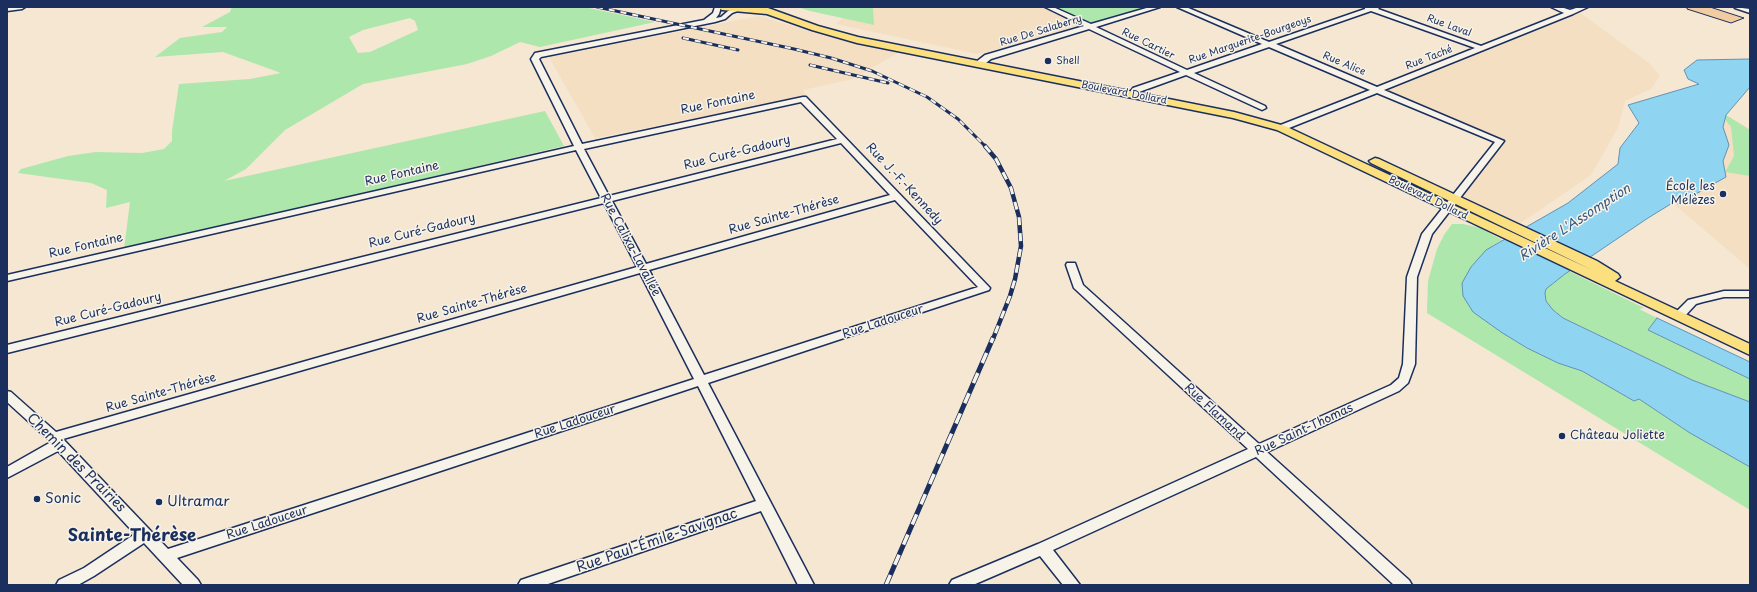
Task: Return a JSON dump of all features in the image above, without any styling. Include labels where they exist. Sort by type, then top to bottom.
[{"type":"main road","name":"Boulevard Dollard","points":[[722,7],[768,11],[840,36],[1134,92],[1286,126],[1586,267],[1663,308],[1750,350]]},
{"type":"main road","points":[[740,9],[749,7]]},
{"type":"main road","name":"Boulevard Dollard","points":[[777,7],[816,23],[845,32],[981,62]]},
{"type":"street","points":[[7,9],[22,7]]},
{"type":"street","name":"Rue Calixa-Lavallée","points":[[703,22],[715,16],[718,7]]},
{"type":"street","name":"Rue Cartier","points":[[1048,7],[1185,73],[1262,108]]},
{"type":"street","name":"Rue De Salaberry","points":[[981,62],[1015,49],[1158,7]]},
{"type":"street","name":"Rue Alice","points":[[1180,7],[1500,142]]},
{"type":"street","points":[[1554,7],[1571,13]]},
{"type":"street","name":"Rue Taché","points":[[1286,126],[1585,7]]},
{"type":"street","points":[[1737,7],[1750,11]]},
{"type":"street","name":"Rue Marguerite-Bourgeoys","points":[[1134,92],[1371,8]]},
{"type":"street","name":"Rue Laval","points":[[1371,8],[1481,48]]},
{"type":"street","name":"Rue Calixa-Lavallée","points":[[740,9],[730,12],[721,18],[544,53],[536,57],[535,60],[605,198],[644,268],[806,585]]},
{"type":"street","name":"Rue Fontaine","points":[[7,278],[579,147],[803,99]]},
{"type":"street","name":"Rue J.-F.-Kennedy","points":[[803,99],[985,288]]},
{"type":"street","name":"Rue Curé-Gadoury","points":[[7,349],[605,198],[844,140]]},
{"type":"street","name":"Rue Saint-Thomas","points":[[957,585],[1043,548],[1395,388],[1404,380],[1409,364],[1412,277],[1427,234],[1500,142]]},
{"type":"street","name":"Rue Sainte-Thérèse","points":[[7,473],[57,441],[644,268],[897,196]]},
{"type":"street","name":"Rue Flamand","points":[[1071,265],[1078,286],[1256,451],[1404,585]]},
{"type":"street","name":"Rue Ladouceur","points":[[166,556],[985,288]]},
{"type":"street","points":[[1679,315],[1692,302],[1704,298],[1724,294],[1750,294]]},
{"type":"street","name":"Chemin des Prairies","points":[[7,395],[57,441],[194,585]]},
{"type":"street","name":"Rue Paul-Émile-Savignac","points":[[526,585],[764,504]]},
{"type":"street","points":[[64,585],[89,572],[146,534]]},
{"type":"street","points":[[1043,548],[1072,585]]},
{"type":"shaded area","points":[[856,7],[1044,7],[1085,27],[977,54],[836,24]]},
{"type":"shaded area","points":[[1579,12],[1649,63],[1660,76],[1651,89],[1625,101],[1618,128],[1591,175],[1518,225],[1457,199],[1504,141],[1384,90]]},
{"type":"shaded area","points":[[759,16],[819,34],[899,52],[853,79],[803,90],[806,96],[595,138],[549,57]]},
{"type":"shaded area","name":"École les Mélèzes","points":[[1726,115],[1750,129],[1750,269],[1675,205],[1726,177],[1723,161],[1729,145],[1723,127]]},
{"type":"green space","points":[[232,7],[584,7],[655,22],[540,47],[520,42],[491,56],[467,64],[363,84],[285,130],[246,169],[224,181],[545,111],[564,146],[124,249],[130,202],[106,208],[107,190],[91,183],[18,173],[21,169],[68,156],[96,152],[142,153],[164,149],[172,141],[172,131],[179,84],[250,79],[281,73],[223,52],[155,57],[180,38],[222,32],[227,27],[202,27],[230,12]],"holes":[[[410,18],[415,21],[418,30],[370,52],[358,53],[349,37],[363,30]]]},
{"type":"green space","points":[[797,7],[873,7],[874,25],[810,11]]},
{"type":"green space","points":[[1048,7],[1157,7],[1089,27]]},
{"type":"green space","points":[[1726,115],[1750,130],[1750,176],[1725,172],[1734,156],[1731,127],[1724,118]]},
{"type":"green space","points":[[1452,224],[1463,224],[1481,228],[1502,240],[1486,250],[1473,312],[1527,348],[1558,363],[1582,371],[1634,401],[1639,399],[1690,433],[1750,467],[1750,510],[1427,313],[1428,281],[1437,249],[1444,235]]},
{"type":"green space","points":[[1569,271],[1644,308],[1639,309],[1657,318],[1648,330],[1750,379],[1750,402],[1692,380],[1563,318],[1553,310],[1546,301],[1545,293],[1546,289]]},
{"type":"water","name":"Rivière L'Assomption","points":[[1750,59],[1750,87],[1726,115],[1723,127],[1729,145],[1723,161],[1726,177],[1678,204],[1674,202],[1648,218],[1565,274],[1546,289],[1545,293],[1546,301],[1553,310],[1563,318],[1692,380],[1750,402],[1750,467],[1690,433],[1639,399],[1634,401],[1582,371],[1558,363],[1527,348],[1501,332],[1473,312],[1463,296],[1462,283],[1471,267],[1486,250],[1568,203],[1618,164],[1620,148],[1639,123],[1628,105],[1699,84],[1688,79],[1684,70],[1697,60]]},
{"type":"water","points":[[1657,318],[1750,362],[1750,379],[1648,330]]},
{"type":"building","points":[[1687,7],[1710,7],[1744,18],[1731,23],[1687,9]]},
{"type":"railway","points":[[597,7],[794,49],[831,58],[872,71],[927,97],[958,119],[985,146]]},
{"type":"railway","points":[[683,38],[738,50]]},
{"type":"railway","points":[[810,65],[888,83]]},
{"type":"railway","points":[[985,146],[996,159],[1011,188],[1019,217],[1021,246],[1015,279],[1010,296],[993,339]]},
{"type":"railway","points":[[886,585],[993,338]]},
{"type":"place","name":"Shell","points":[[1048,61]]},
{"type":"place","name":"École les Mélèzes","points":[[1723,194]]},
{"type":"place","name":"Château Joliette","points":[[1562,436]]},
{"type":"place","name":"Sonic","points":[[37,499]]},
{"type":"place","name":"Ultramar","points":[[159,502]]},
{"type":"district","name":"Sainte-Thérèse","points":[[132,536]]}]
